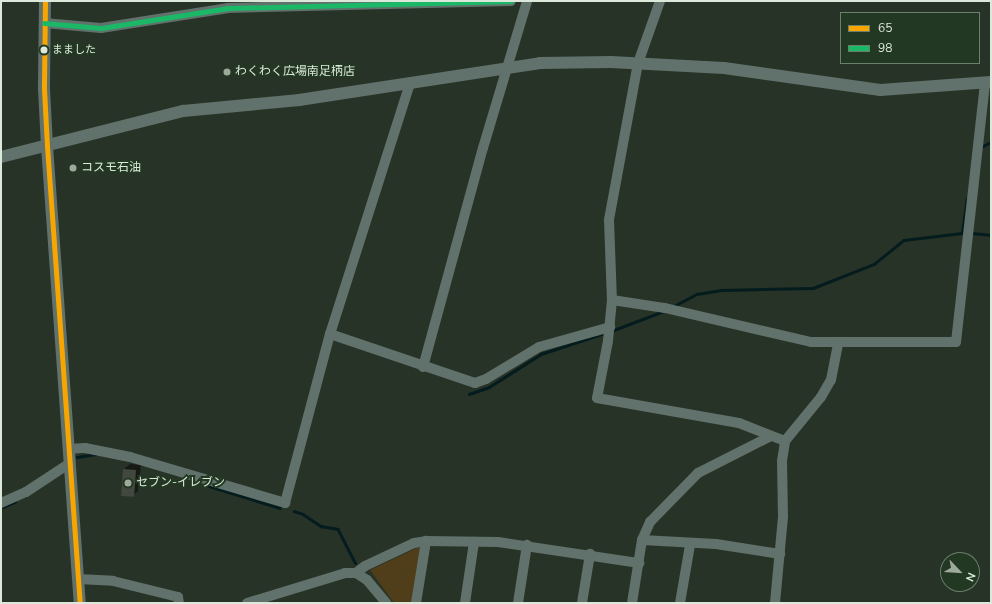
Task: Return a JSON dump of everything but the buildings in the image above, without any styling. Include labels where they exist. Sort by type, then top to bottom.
[{"type":"street","points":[[45,1],[44,23],[47,146],[80,603]]},
{"type":"street","points":[[44,23],[101,28],[228,8],[511,1]]},
{"type":"street","points":[[423,367],[527,1]]},
{"type":"street","points":[[660,1],[638,63],[610,220],[612,300],[610,327],[597,398],[739,424],[785,441]]},
{"type":"street","points":[[1,158],[183,111],[299,100],[507,67],[562,62],[638,63],[746,70],[880,90],[988,82],[956,342],[838,344],[790,338],[713,318],[612,300]]},
{"type":"street","points":[[69,449],[85,448],[130,456],[285,503],[330,334],[410,83]]},
{"type":"street","points":[[330,334],[423,367],[470,381],[481,382],[539,347],[610,327]]},
{"type":"street","points":[[775,603],[783,517],[782,460],[785,441],[821,397],[830,380],[838,344]]},
{"type":"street","points":[[632,603],[642,540],[650,522],[698,473],[771,436]]},
{"type":"street","points":[[1,503],[26,492],[70,463]]},
{"type":"street","points":[[642,540],[690,545],[716,544],[780,554]]},
{"type":"street","points":[[356,573],[365,566],[414,543],[426,541],[527,545],[639,563]]},
{"type":"street","points":[[416,603],[426,541]]},
{"type":"street","points":[[465,603],[474,542]]},
{"type":"street","points":[[518,603],[527,545]]},
{"type":"street","points":[[680,603],[690,545]]},
{"type":"street","points":[[582,603],[590,554]]},
{"type":"street","points":[[247,603],[345,573],[356,573],[367,580],[386,603]]},
{"type":"street","points":[[78,579],[113,582],[178,597],[179,603]]},
{"type":"shaded area","points":[[417,548],[423,548],[414,603],[394,603],[370,570]]},
{"type":"waterway","points":[[981,147],[991,142]]},
{"type":"waterway","points":[[674,306],[697,294],[723,290],[813,288],[874,264],[904,240],[962,233],[967,199]]},
{"type":"waterway","points":[[972,233],[991,235]]},
{"type":"waterway","points":[[611,331],[664,311]]},
{"type":"waterway","points":[[469,394],[489,387],[541,354],[602,334]]},
{"type":"waterway","points":[[77,457],[96,454]]},
{"type":"waterway","points":[[206,485],[280,508]]},
{"type":"waterway","points":[[3,507],[15,502]]},
{"type":"waterway","points":[[294,511],[303,514],[321,526],[338,529],[355,563]]},
{"type":"transit line","name":"65","points":[[45,1],[44,89],[47,146],[80,603]]},
{"type":"transit line","name":"98","points":[[44,23],[101,28],[228,8],[511,1]]},
{"type":"place","name":"まました","points":[[44,50]]},
{"type":"place","name":"わくわく広場南足柄店","points":[[227,72]]},
{"type":"place","name":"コスモ石油","points":[[73,168]]},
{"type":"place","name":"セブン-イレブン","points":[[128,483]]}]
